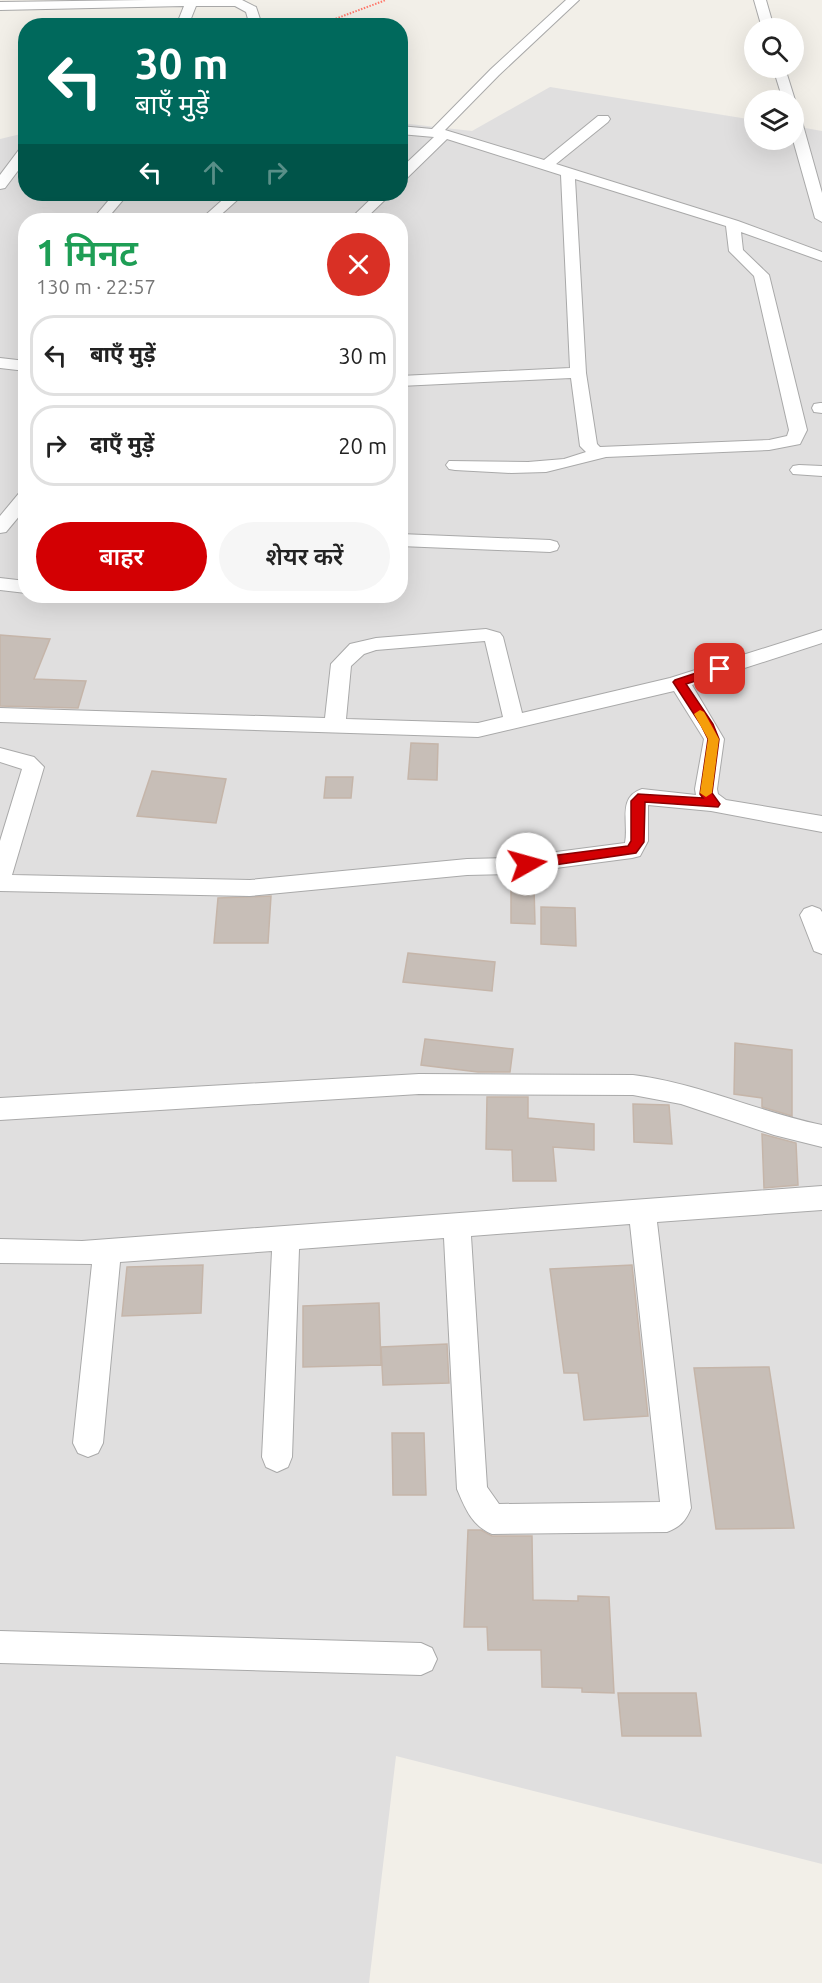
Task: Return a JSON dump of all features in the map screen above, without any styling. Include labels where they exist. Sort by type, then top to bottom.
[{"type":"street","points":[[408,168],[495,72],[573,0]]},
{"type":"street","points":[[760,0],[765,18]]},
{"type":"street","points":[[185,18],[192,2]]},
{"type":"street","points":[[0,6],[192,2],[244,4],[252,10],[254,18]]},
{"type":"street","points":[[545,166],[603,119]]},
{"type":"street","points":[[408,131],[440,134],[568,173],[733,224],[822,257]]},
{"type":"street","points":[[9,151],[18,149]]},
{"type":"street","points":[[803,150],[822,218]]},
{"type":"street","points":[[0,185],[18,159]]},
{"type":"street","points":[[568,173],[578,373],[589,446],[593,451],[600,453]]},
{"type":"street","points":[[105,213],[115,201]]},
{"type":"street","points":[[215,213],[229,201]]},
{"type":"street","points":[[364,213],[376,201]]},
{"type":"street","points":[[455,465],[517,468],[561,465],[571,464],[600,453],[776,444],[794,440],[798,430],[761,275],[736,251],[733,224]]},
{"type":"street","points":[[0,363],[18,365]]},
{"type":"street","points":[[408,381],[578,373]]},
{"type":"street","points":[[799,470],[822,471]]},
{"type":"street","points":[[0,528],[18,506]]},
{"type":"street","points":[[408,540],[550,546]]},
{"type":"street","points":[[0,584],[18,586]]},
{"type":"street","points":[[335,726],[341,664],[357,649],[376,644],[486,635],[493,637],[494,640],[514,722]]},
{"type":"street","points":[[0,715],[478,730],[679,682],[822,636]]},
{"type":"street","points":[[679,682],[707,724],[714,739],[706,794],[714,804]]},
{"type":"street","points":[[0,755],[27,762],[33,767],[0,878]]},
{"type":"street","points":[[0,883],[250,888],[467,867],[510,866],[632,850],[638,842],[637,801],[642,797],[714,804],[733,810],[822,824]]},
{"type":"street","points":[[812,915],[822,945]]},
{"type":"street","points":[[0,1109],[419,1084],[633,1085],[663,1087],[759,1121],[822,1136]]},
{"type":"street","points":[[0,1251],[107,1252],[822,1198]]},
{"type":"street","points":[[457,1227],[472,1489],[480,1506],[492,1519],[667,1517],[676,1508],[642,1212]]},
{"type":"street","points":[[277,1457],[286,1239]]},
{"type":"street","points":[[88,1443],[107,1252]]},
{"type":"street","points":[[0,1647],[421,1659]]},
{"type":"path","points":[[340,18],[386,0]]},
{"type":"shaded area","points":[[550,87],[744,118],[744,150],[804,150],[804,128],[822,131],[822,1864],[396,1756],[369,1983],[0,1983],[0,139],[18,135],[18,201],[408,201],[408,124],[472,131]]},
{"type":"building","points":[[0,635],[50,639],[34,679],[86,681],[78,708],[0,706]]},
{"type":"building","points":[[411,743],[438,744],[437,780],[408,779]]},
{"type":"building","points":[[152,771],[226,779],[216,823],[137,816]]},
{"type":"building","points":[[326,777],[353,777],[351,798],[324,798]]},
{"type":"building","points":[[511,888],[534,888],[535,924],[511,923]]},
{"type":"building","points":[[271,896],[268,943],[214,943],[218,898]]},
{"type":"building","points":[[541,907],[575,908],[576,946],[541,944]]},
{"type":"building","points":[[408,953],[495,962],[492,991],[403,982]]},
{"type":"building","points":[[425,1039],[513,1049],[510,1072],[478,1072],[421,1065]]},
{"type":"building","points":[[735,1043],[792,1050],[792,1116],[762,1107],[762,1098],[734,1094]]},
{"type":"building","points":[[487,1097],[528,1097],[528,1118],[594,1124],[594,1150],[553,1147],[556,1181],[513,1181],[512,1150],[486,1149]]},
{"type":"building","points":[[633,1104],[669,1105],[672,1144],[634,1142]]},
{"type":"building","points":[[762,1134],[796,1143],[798,1185],[764,1188]]},
{"type":"building","points":[[203,1265],[201,1313],[122,1316],[127,1267]]},
{"type":"building","points":[[632,1265],[648,1416],[584,1420],[578,1373],[564,1373],[550,1269]]},
{"type":"building","points":[[379,1303],[381,1365],[303,1367],[303,1306]]},
{"type":"building","points":[[447,1344],[449,1383],[383,1385],[381,1347]]},
{"type":"building","points":[[769,1367],[794,1528],[716,1529],[694,1368]]},
{"type":"building","points":[[392,1433],[424,1433],[426,1495],[393,1495]]},
{"type":"building","points":[[468,1530],[481,1530],[492,1536],[532,1536],[533,1600],[578,1601],[578,1596],[609,1597],[614,1693],[582,1692],[582,1688],[542,1687],[541,1650],[488,1650],[487,1627],[464,1627]]},
{"type":"building","points":[[618,1693],[696,1693],[701,1736],[622,1736]]},
{"type":"slow traffic","points":[[700,714],[714,739],[706,793]]},
{"type":"route","points":[[527,864],[632,850],[638,842],[637,801],[642,797],[714,804],[706,794],[714,739],[707,724],[679,682],[720,669]]}]
